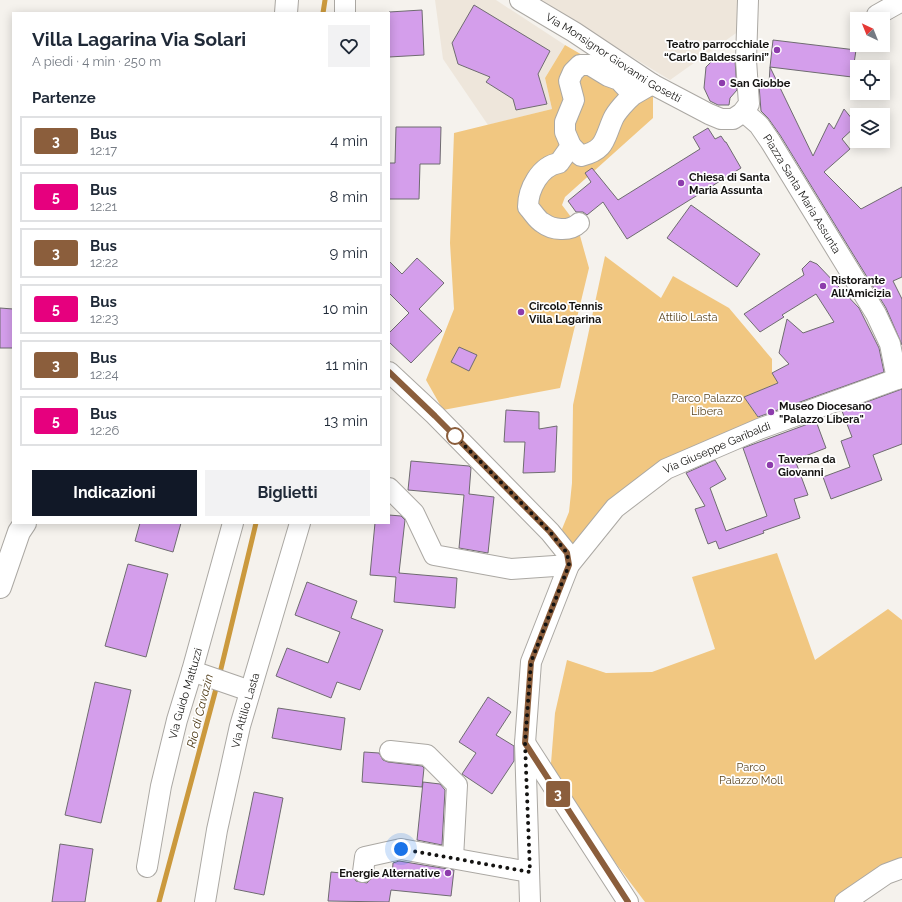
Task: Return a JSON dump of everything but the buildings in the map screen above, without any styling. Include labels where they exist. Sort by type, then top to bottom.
[{"type":"main road","points":[[286,12],[287,0]]},
{"type":"main road","points":[[0,587],[24,524]]},
{"type":"street","points":[[345,0],[345,12]]},
{"type":"street","name":"Via Monsignor Giovanni Gosetti","points":[[520,0],[574,32],[652,84],[709,114],[727,120],[739,116],[744,112]]},
{"type":"street","points":[[744,112],[749,104],[746,60],[748,0]]},
{"type":"street","points":[[882,12],[902,1]]},
{"type":"street","points":[[633,95],[619,80],[608,76],[590,64],[580,66],[573,72],[569,81],[574,100],[565,122],[565,132],[571,146],[581,156],[591,154],[602,146],[614,117],[633,95],[652,84]]},
{"type":"street","name":"Piazza Santa Maria Assunta","points":[[744,112],[759,126],[770,141],[855,281],[876,314],[896,341],[899,381]]},
{"type":"street","points":[[571,146],[559,163],[551,164],[541,172],[528,199],[528,207],[543,223],[553,227],[563,230],[579,223]]},
{"type":"street","points":[[390,373],[550,532],[567,553],[569,565],[475,571],[434,555],[414,513],[390,489]]},
{"type":"street","name":"Via Giuseppe Garibaldi","points":[[530,902],[525,743],[531,662],[569,565],[615,508],[666,469],[759,429],[899,381]]},
{"type":"street","name":"Via Guido Mattuzzi","points":[[147,867],[165,771],[177,720],[233,524]]},
{"type":"street","name":"Via Attilio Lasta","points":[[205,902],[217,830],[240,726],[300,524]]},
{"type":"street","points":[[192,671],[250,691]]},
{"type":"street","points":[[525,743],[628,902]]},
{"type":"street","points":[[390,751],[427,755],[456,785],[453,858]]},
{"type":"street","points":[[363,872],[365,857],[401,849],[530,872]]},
{"type":"street","points":[[846,902],[886,874],[902,868]]},
{"type":"shaded area","points":[[435,0],[496,0],[565,45],[545,78],[552,109],[488,125],[443,59]],"holes":[[[452,43],[550,51],[538,74],[547,104],[516,110],[513,99],[486,82],[497,67],[480,55],[469,69],[458,64]]]},
{"type":"shaded area","points":[[538,0],[741,0],[739,31],[670,80]]},
{"type":"green space","points":[[565,45],[653,96],[653,118],[565,197],[562,205],[577,225],[589,268],[560,388],[443,410],[426,380],[454,309],[450,243],[454,133],[552,109],[545,78]]},
{"type":"green space","points":[[605,256],[661,298],[673,276],[729,308],[772,359],[772,373],[778,383],[744,397],[762,423],[700,447],[580,543],[568,545],[564,540],[562,529],[569,512],[572,483],[573,405]]},
{"type":"green space","name":"Parco Palazzo Moll","points":[[777,553],[815,660],[888,609],[902,620],[902,864],[888,868],[835,902],[645,902],[550,776],[555,713],[567,660],[606,673],[652,672],[715,649],[692,577]]},
{"type":"waterway","name":"Rio di Cavazin","points":[[323,12],[325,0]]},
{"type":"waterway","name":"Rio di Cavazin","points":[[219,677],[256,524]]},
{"type":"waterway","name":"Rio di Cavazin","points":[[159,902],[217,685]]},
{"type":"bus line","name":"3","points":[[390,373],[550,532],[567,553],[569,565],[531,662],[525,743],[628,902]]},
{"type":"place","name":"Teatro parrocchiale “Carlo Baldessarini”","points":[[777,50]]},
{"type":"place","name":"San Giobbe","points":[[722,83]]},
{"type":"place","name":"Chiesa di Santa Maria Assunta","points":[[681,183]]},
{"type":"place","name":"Ristorante All'Amicizia","points":[[823,286]]},
{"type":"place","name":"Circolo Tennis Villa Lagarina","points":[[521,312]]},
{"type":"place","name":"Museo Diocesano \"Palazzo Libera\"","points":[[771,412]]},
{"type":"place","name":"Taverna da Giovanni","points":[[770,465]]},
{"type":"place","name":"Energie Alternative","points":[[448,873]]},
{"type":"route","points":[[401,849],[530,872],[525,743],[531,662],[569,565],[567,553],[550,532],[453,434],[455,436]]},
{"type":"park label","name":"Attilio Lasta","points":[[688,317]]},
{"type":"park label","name":"Parco Palazzo Libera","points":[[707,404]]}]
